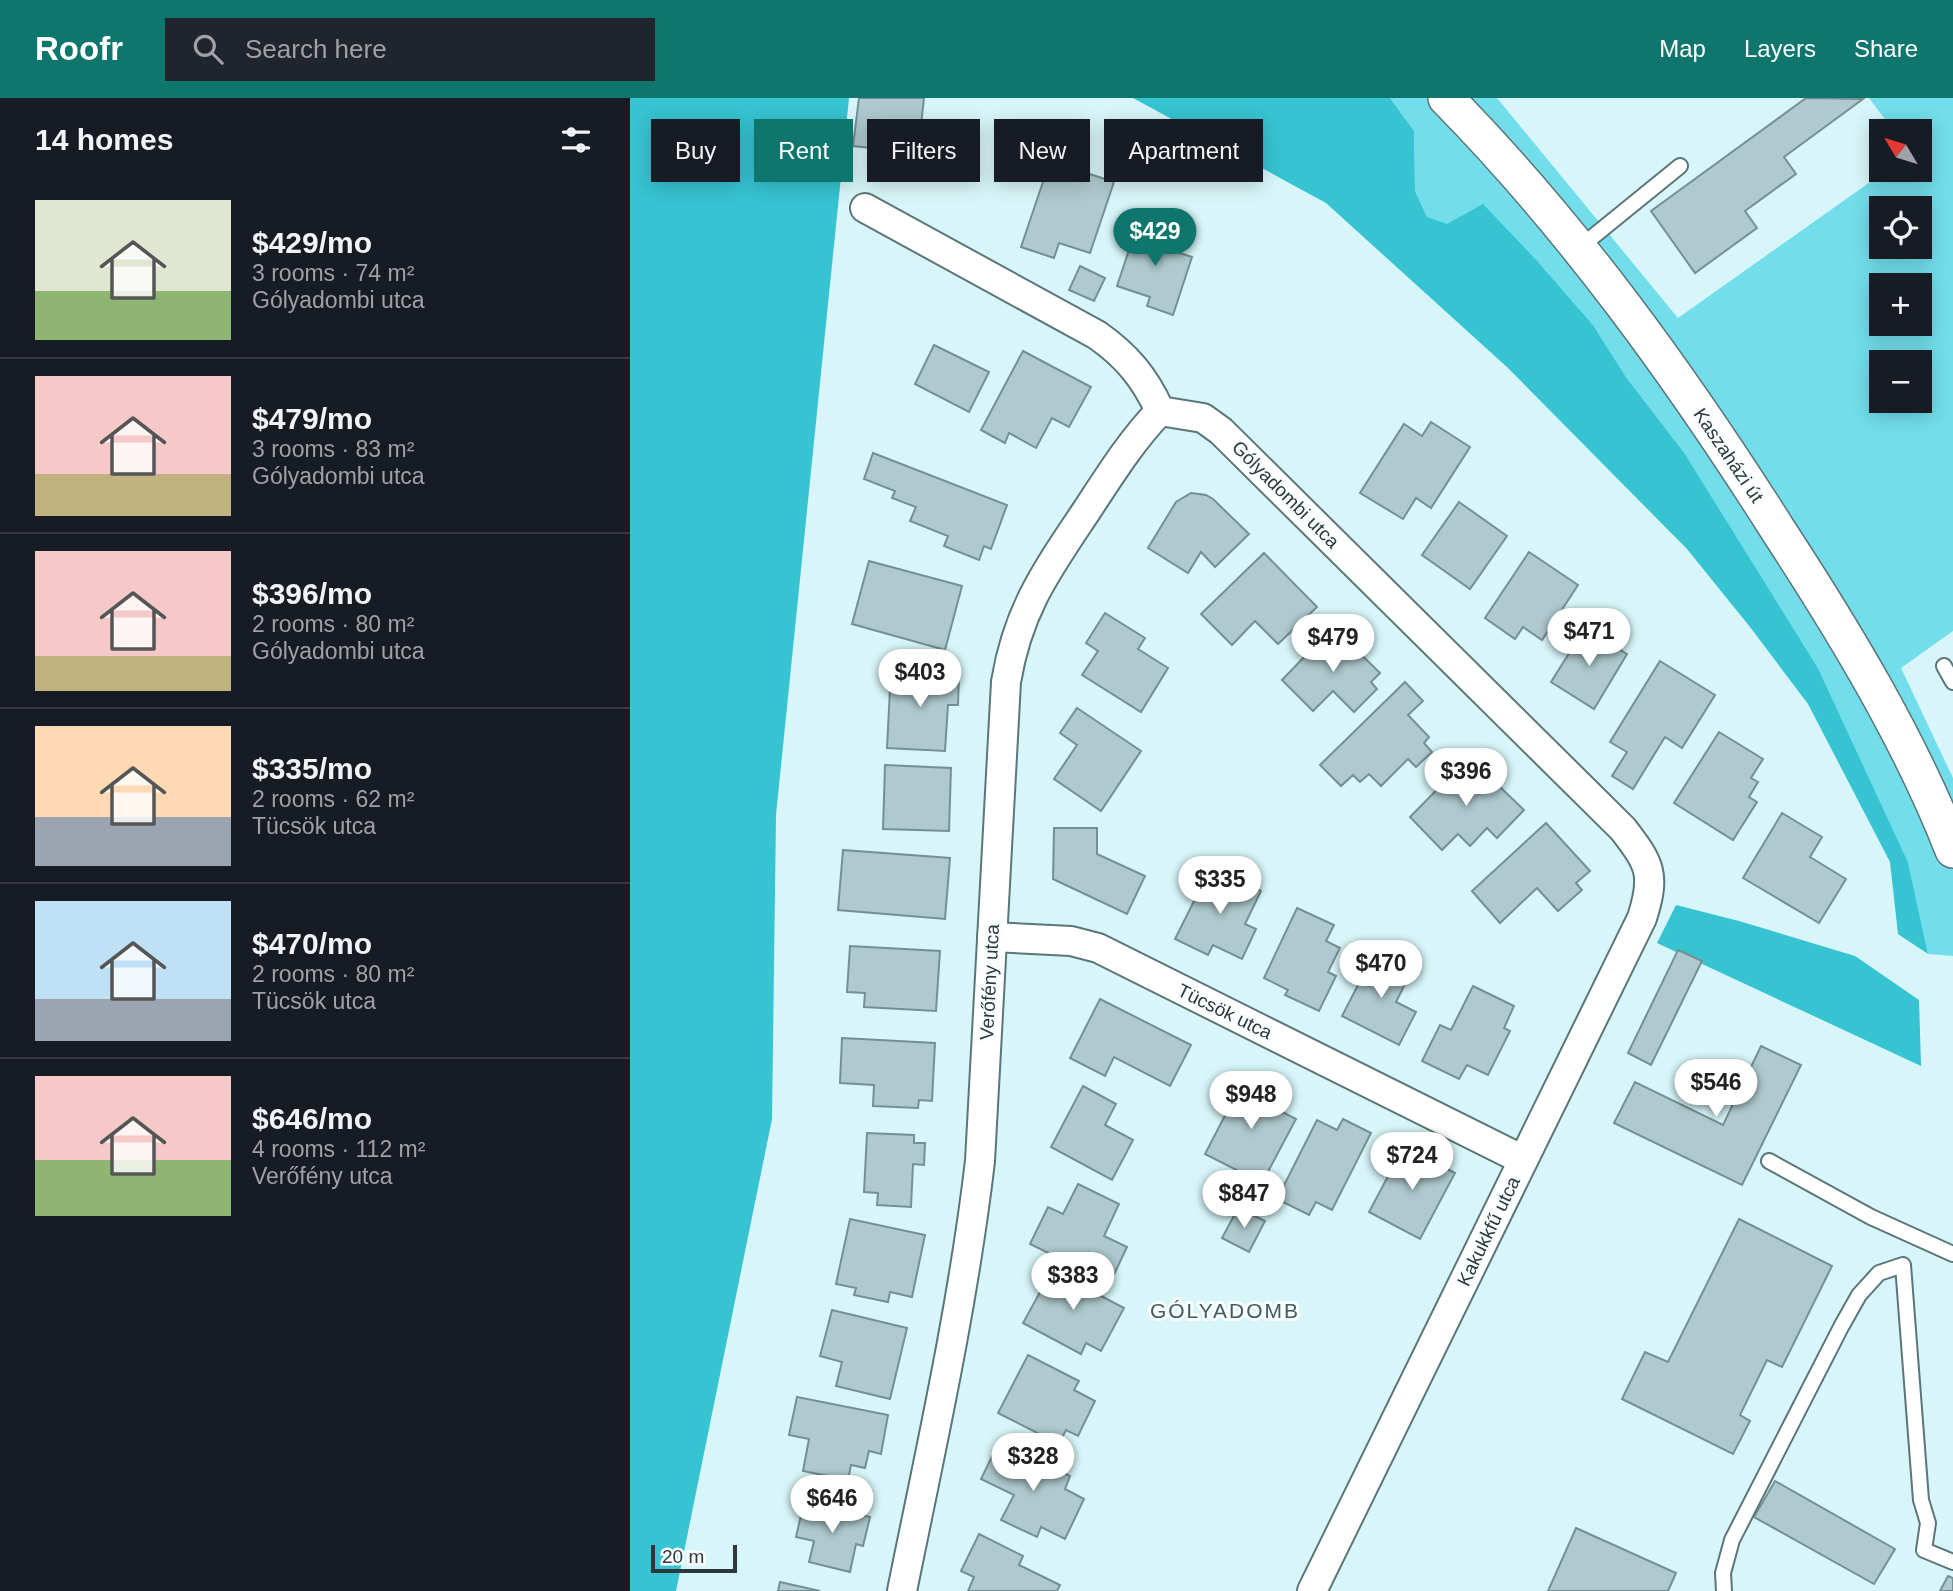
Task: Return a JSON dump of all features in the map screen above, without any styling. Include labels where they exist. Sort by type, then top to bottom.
[{"type":"street","name":"Kaszaházi út","points":[[1446,98],[1515,173],[1578,248],[1671,369],[1818,590],[1920,774],[1953,850]]},
{"type":"street","points":[[865,208],[1097,335],[1118,350],[1147,384],[1160,411]]},
{"type":"street","name":"Gólyadombi utca","points":[[1160,411],[1203,418],[1221,431],[1623,828],[1649,868]]},
{"type":"street","name":"Verőfény utca","points":[[902,1591],[960,1305],[972,1230],[980,1161],[1006,682],[1016,633],[1027,606],[1052,562],[1124,453],[1160,411]]},
{"type":"street","name":"Kakukkfű utca","points":[[1312,1591],[1643,918],[1651,891],[1649,868]]},
{"type":"street","name":"Tücsök utca","points":[[992,937],[1071,941],[1098,948],[1523,1160]]},
{"type":"lane","points":[[1578,248],[1680,166]]},
{"type":"lane","points":[[1944,666],[1953,682]]},
{"type":"lane","points":[[1769,1161],[1871,1217],[1953,1254]]},
{"type":"lane","points":[[1724,1591],[1723,1573],[1732,1540],[1859,1295],[1880,1273],[1903,1265],[1920,1500],[1928,1523],[1924,1550],[1953,1562]]},
{"type":"shaded area","points":[[630,98],[849,98],[847,119],[754,119],[754,182],[840,182],[776,815],[772,1119],[676,1591],[630,1591]]},
{"type":"shaded area","points":[[1133,98],[1390,98],[1414,131],[1415,191],[1427,217],[1447,224],[1483,204],[1593,325],[1626,377],[1685,454],[1818,668],[1908,862],[1928,954],[1898,934],[1890,862],[1808,704],[1687,549],[1508,368],[1326,203],[1263,169],[1263,119],[1172,119]]},
{"type":"shaded area","points":[[1390,98],[1497,98],[1678,318],[1870,182],[1932,182],[1932,119],[1885,119],[1869,98],[1953,98],[1953,631],[1901,668],[1953,778],[1953,956],[1928,954],[1908,862],[1818,668],[1685,454],[1626,377],[1593,325],[1539,263],[1427,217],[1415,191],[1414,131]]},
{"type":"shaded area","points":[[1676,905],[1855,956],[1919,1000],[1921,1066],[1657,943]]},
{"type":"building","points":[[859,98],[924,98],[922,119],[867,119],[867,148],[853,146]]},
{"type":"building","points":[[1806,98],[1863,99],[1784,157],[1796,174],[1745,211],[1757,228],[1695,273],[1651,211]]},
{"type":"building","points":[[1090,174],[1104,179],[1104,182],[1114,182],[1090,253],[1059,243],[1054,258],[1021,247],[1043,182],[1090,182]]},
{"type":"building","points":[[1138,223],[1179,237],[1174,251],[1192,257],[1173,315],[1147,306],[1150,297],[1117,286]]},
{"type":"building","points":[[1080,266],[1105,278],[1094,301],[1069,290]]},
{"type":"building","points":[[934,345],[989,372],[969,412],[915,384]]},
{"type":"building","points":[[1023,351],[1091,387],[1069,427],[1052,418],[1036,448],[1009,433],[1005,443],[981,430]]},
{"type":"building","points":[[1431,422],[1470,447],[1431,508],[1416,498],[1403,519],[1360,493],[1404,424],[1422,436]]},
{"type":"building","points":[[873,453],[1007,505],[991,549],[984,546],[979,560],[944,546],[948,536],[910,521],[916,507],[892,498],[895,491],[864,479]]},
{"type":"building","points":[[1191,493],[1213,499],[1249,534],[1215,567],[1201,552],[1188,573],[1148,548],[1176,502]]},
{"type":"building","points":[[1459,502],[1507,536],[1470,589],[1422,555]]},
{"type":"building","points":[[1529,552],[1578,585],[1542,640],[1523,627],[1515,639],[1485,618]]},
{"type":"building","points":[[1264,553],[1317,607],[1278,644],[1255,621],[1232,645],[1201,614]]},
{"type":"building","points":[[869,561],[962,586],[945,650],[852,624]]},
{"type":"building","points":[[1105,613],[1145,638],[1138,649],[1168,668],[1141,712],[1082,675],[1098,651],[1086,643]]},
{"type":"building","points":[[1333,627],[1380,673],[1371,682],[1377,689],[1354,712],[1333,691],[1313,711],[1282,680]]},
{"type":"building","points":[[1585,628],[1627,654],[1594,709],[1551,682]]},
{"type":"building","points":[[1660,661],[1715,695],[1682,748],[1665,737],[1633,789],[1612,776],[1627,752],[1610,742]]},
{"type":"building","points":[[891,669],[959,673],[958,705],[948,705],[945,751],[887,748]]},
{"type":"building","points":[[1405,682],[1423,701],[1408,715],[1429,737],[1424,743],[1432,752],[1416,767],[1408,759],[1381,786],[1369,774],[1360,782],[1353,775],[1341,786],[1320,765]]},
{"type":"building","points":[[1077,708],[1141,751],[1101,811],[1054,779],[1077,745],[1060,733]]},
{"type":"building","points":[[1719,732],[1763,759],[1751,778],[1758,782],[1749,797],[1757,802],[1733,840],[1674,803]]},
{"type":"building","points":[[1469,757],[1524,810],[1497,838],[1487,828],[1470,846],[1458,834],[1442,850],[1410,817]]},
{"type":"building","points":[[885,765],[951,768],[949,831],[883,829]]},
{"type":"building","points":[[1782,813],[1822,837],[1810,857],[1846,879],[1819,923],[1743,878]]},
{"type":"building","points":[[1546,823],[1590,871],[1576,883],[1582,890],[1558,911],[1537,888],[1500,923],[1472,891]]},
{"type":"building","points":[[1054,828],[1097,828],[1097,854],[1145,876],[1127,914],[1053,879]]},
{"type":"building","points":[[843,850],[950,858],[945,919],[838,910]]},
{"type":"building","points":[[1211,867],[1261,891],[1245,924],[1256,929],[1242,959],[1213,945],[1208,955],[1175,939]]},
{"type":"building","points":[[1297,908],[1334,925],[1326,941],[1340,948],[1328,972],[1336,976],[1319,1011],[1285,995],[1288,990],[1264,978]]},
{"type":"building","points":[[850,946],[940,951],[936,1011],[864,1007],[865,993],[847,992]]},
{"type":"building","points":[[1678,950],[1702,961],[1651,1065],[1628,1053]]},
{"type":"building","points":[[1375,952],[1412,970],[1396,1002],[1416,1012],[1399,1045],[1342,1016]]},
{"type":"building","points":[[1473,986],[1514,1006],[1504,1028],[1510,1031],[1488,1075],[1467,1065],[1459,1079],[1422,1061],[1440,1025],[1451,1030]]},
{"type":"building","points":[[1100,999],[1191,1045],[1170,1086],[1114,1057],[1105,1076],[1070,1058]]},
{"type":"building","points":[[842,1038],[935,1043],[932,1101],[919,1100],[918,1108],[873,1106],[874,1085],[840,1083]]},
{"type":"building","points":[[1761,1046],[1801,1065],[1742,1185],[1614,1123],[1635,1082],[1723,1125]]},
{"type":"building","points":[[1247,1073],[1274,1087],[1265,1103],[1296,1119],[1262,1183],[1205,1154]]},
{"type":"building","points":[[1083,1086],[1116,1104],[1105,1125],[1133,1140],[1112,1180],[1051,1147]]},
{"type":"building","points":[[1343,1119],[1371,1133],[1332,1210],[1316,1202],[1309,1215],[1277,1199],[1317,1120],[1337,1130]]},
{"type":"building","points":[[867,1133],[914,1135],[914,1143],[925,1143],[924,1165],[913,1164],[911,1207],[877,1205],[878,1193],[864,1192]]},
{"type":"building","points":[[1404,1146],[1455,1173],[1420,1239],[1369,1212]]},
{"type":"building","points":[[1078,1184],[1119,1204],[1104,1236],[1127,1247],[1110,1283],[1030,1244],[1048,1207],[1063,1214]]},
{"type":"building","points":[[1238,1208],[1265,1221],[1249,1252],[1222,1238]]},
{"type":"building","points":[[850,1219],[925,1235],[912,1297],[890,1292],[888,1302],[854,1295],[856,1288],[836,1284]]},
{"type":"building","points":[[1739,1219],[1832,1266],[1782,1367],[1767,1360],[1740,1415],[1750,1421],[1733,1454],[1622,1399],[1645,1352],[1668,1362]]},
{"type":"building","points":[[1056,1263],[1086,1279],[1082,1286],[1124,1308],[1101,1351],[1086,1343],[1081,1354],[1023,1323]]},
{"type":"building","points":[[832,1310],[907,1328],[890,1399],[836,1386],[842,1362],[820,1356]]},
{"type":"building","points":[[1028,1355],[1079,1381],[1074,1390],[1095,1401],[1078,1436],[1066,1430],[1059,1444],[998,1413]]},
{"type":"building","points":[[797,1397],[888,1415],[881,1454],[869,1451],[865,1468],[851,1465],[848,1480],[803,1471],[809,1439],[789,1435]]},
{"type":"building","points":[[999,1442],[1070,1476],[1065,1489],[1084,1499],[1065,1539],[1041,1527],[1037,1537],[1001,1520],[1014,1495],[981,1479]]},
{"type":"building","points":[[1775,1481],[1895,1549],[1874,1584],[1754,1517]]},
{"type":"building","points":[[804,1502],[870,1517],[863,1546],[856,1544],[850,1572],[809,1562],[814,1541],[796,1537]]},
{"type":"building","points":[[1576,1528],[1676,1573],[1668,1591],[1548,1591]]},
{"type":"building","points":[[979,1534],[1023,1556],[1019,1565],[1060,1585],[1057,1591],[968,1591],[974,1577],[961,1571]]},
{"type":"building","points":[[1948,1576],[1953,1578],[1953,1591],[1940,1591]]},
{"type":"building","points":[[780,1582],[820,1591],[778,1591]]},
{"type":"district","name":"GÓLYADOMB","points":[[1225,1311]]}]
